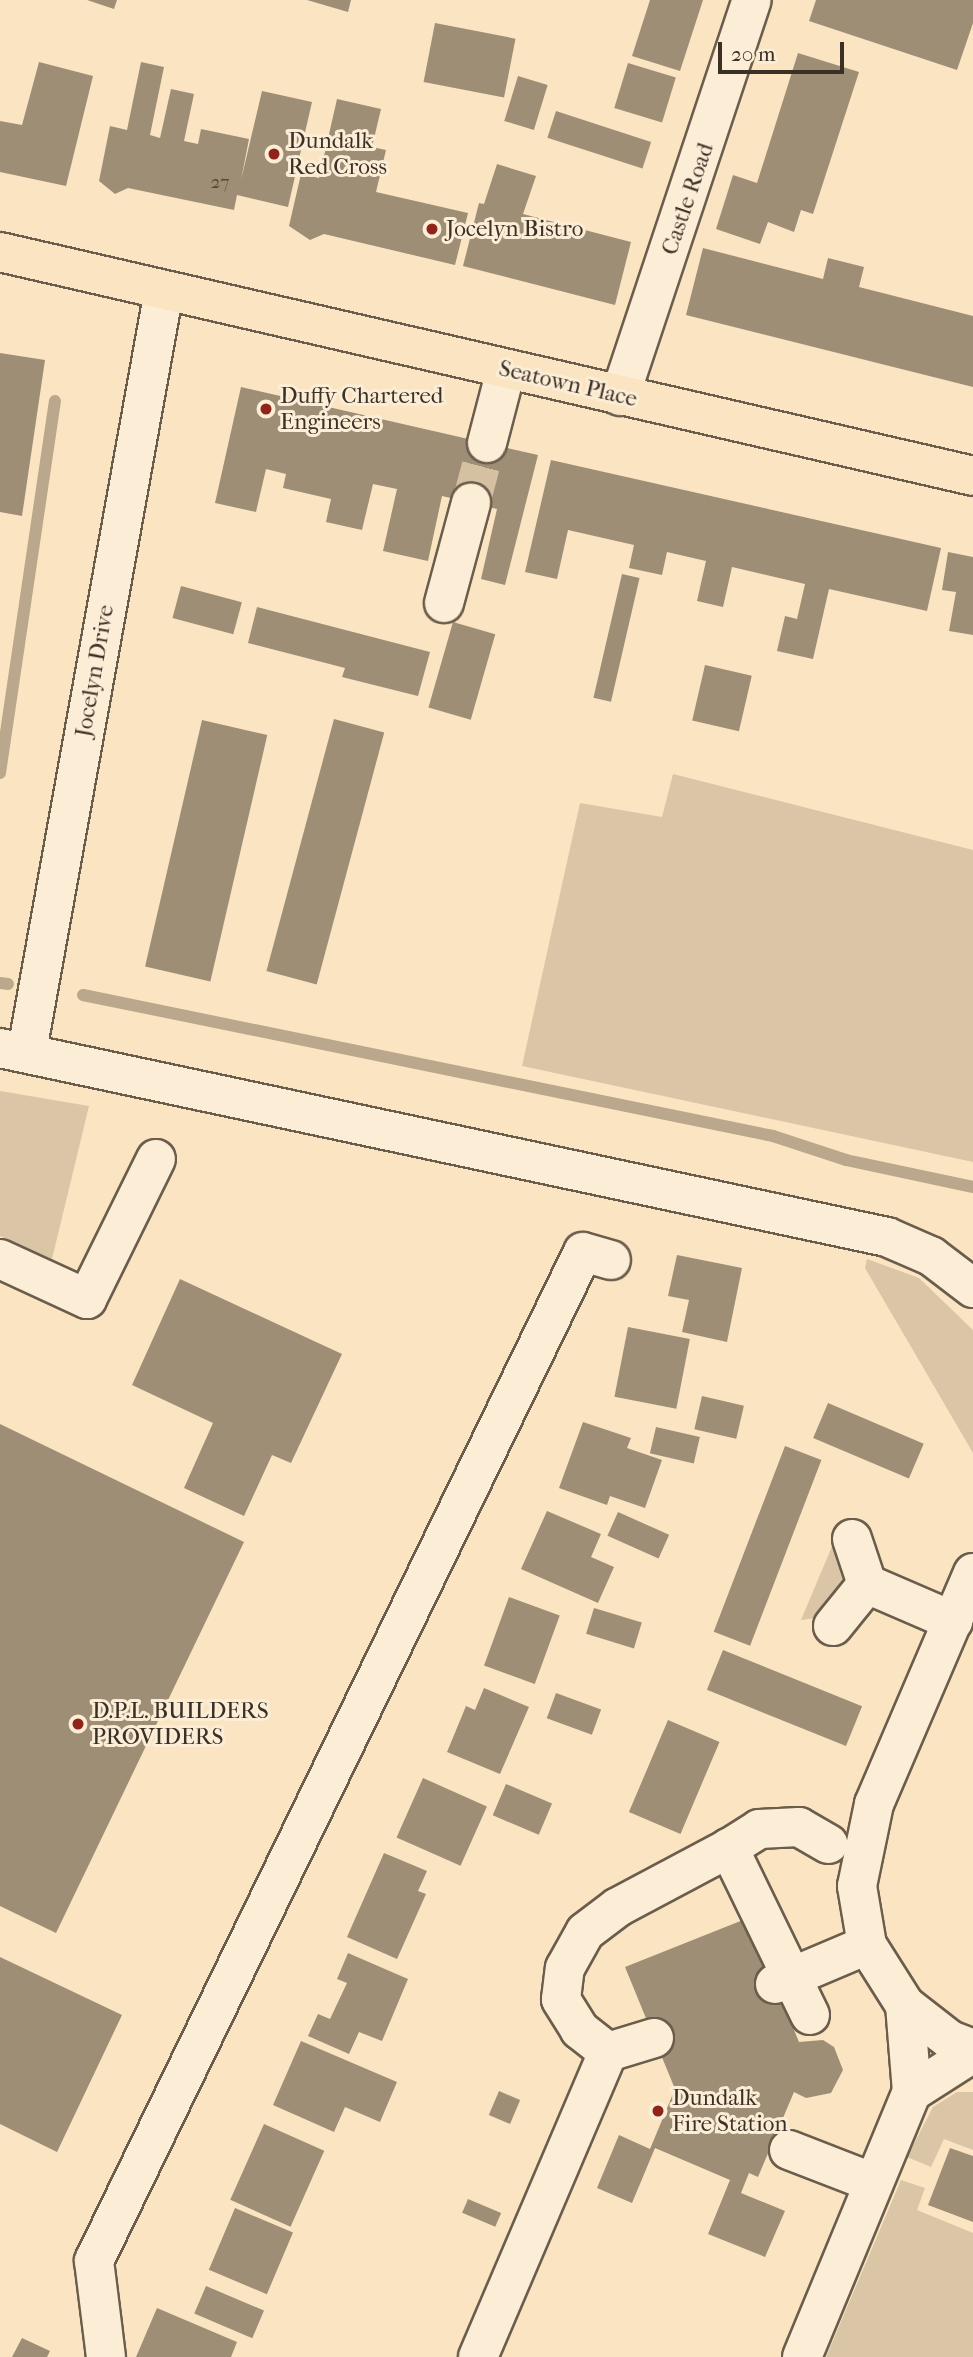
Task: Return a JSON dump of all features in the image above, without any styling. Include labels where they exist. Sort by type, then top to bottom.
[{"type":"main road","name":"Seatown Place","points":[[0,251],[973,476]]},
{"type":"street","name":"Castle Road","points":[[620,396],[752,0]]},
{"type":"street","name":"Jocelyn Drive","points":[[13,1050],[164,290]]},
{"type":"street","points":[[487,443],[506,370]]},
{"type":"street","points":[[444,603],[471,503]]},
{"type":"street","points":[[13,1050],[887,1237],[931,1255],[973,1288]]},
{"type":"street","points":[[0,1259],[87,1299],[156,1159]]},
{"type":"street","points":[[106,2357],[94,2261],[583,1252],[611,1260]]},
{"type":"street","points":[[852,1538],[867,1584],[953,1622]]},
{"type":"street","points":[[973,1573],[861,1845],[858,1886],[867,1945],[905,2005],[950,2040],[973,2051]]},
{"type":"street","points":[[833,1626],[867,1584]]},
{"type":"street","points":[[608,2052],[580,2030],[561,1999],[565,1968],[585,1933],[618,1907],[729,1848],[759,1829],[799,1827],[828,1844]]},
{"type":"street","points":[[729,1848],[783,1981],[810,2015]]},
{"type":"street","points":[[783,1981],[867,1945]]},
{"type":"street","points":[[802,2357],[912,2092],[905,2005]]},
{"type":"street","points":[[478,2357],[608,2052],[654,2038]]},
{"type":"street","points":[[912,2092],[973,2051]]},
{"type":"street","points":[[789,2150],[874,2183]]},
{"type":"shaded area","points":[[673,774],[973,850],[973,1162],[522,1066],[580,803],[662,817]]},
{"type":"shaded area","points":[[0,1091],[89,1106],[52,1259],[0,1236]]},
{"type":"shaded area","points":[[867,1259],[919,1278],[973,1330],[973,1453],[865,1268]]},
{"type":"shaded area","points":[[833,1544],[850,1551],[845,1579],[822,1617],[801,1620]]},
{"type":"shaded area","points":[[957,2092],[973,2092],[973,2150],[944,2139],[931,2167],[907,2157],[933,2107]]},
{"type":"shaded area","points":[[901,2180],[925,2188],[917,2210],[973,2233],[973,2357],[826,2357]]},
{"type":"building","points":[[87,0],[117,0],[114,9]]},
{"type":"building","points":[[307,0],[351,0],[348,12]]},
{"type":"building","points":[[650,0],[703,0],[680,71],[632,56]]},
{"type":"building","points":[[816,0],[973,0],[973,23],[957,70],[809,21]]},
{"type":"building","points":[[435,23],[515,39],[504,98],[424,82]]},
{"type":"building","points":[[798,53],[859,72],[813,214],[801,210],[794,232],[768,222],[760,244],[716,229],[733,175],[757,183]]},
{"type":"building","points":[[39,62],[93,76],[66,186],[0,172],[0,121],[22,125]]},
{"type":"building","points":[[141,62],[164,67],[150,135],[160,138],[171,89],[194,94],[184,141],[198,144],[201,129],[249,139],[241,180],[262,91],[312,102],[288,207],[237,195],[234,210],[128,188],[115,194],[99,181],[110,126],[127,130]]},
{"type":"building","points":[[628,63],[676,78],[662,123],[614,108]]},
{"type":"building","points":[[518,76],[548,85],[534,130],[504,121]]},
{"type":"building","points":[[337,99],[381,109],[372,147],[386,150],[376,192],[468,213],[455,265],[324,234],[310,240],[289,226],[301,174],[319,178]]},
{"type":"building","points":[[556,111],[651,142],[642,169],[547,138]]},
{"type":"building","points":[[497,164],[536,176],[523,214],[631,242],[615,305],[463,266],[479,203],[484,204]]},
{"type":"building","points":[[703,248],[823,279],[828,258],[864,267],[859,287],[973,316],[973,387],[686,315]]},
{"type":"building","points":[[0,353],[45,360],[22,516],[0,512]]},
{"type":"building","points":[[241,387],[538,455],[505,585],[481,579],[497,509],[442,496],[428,561],[383,551],[397,489],[373,484],[362,530],[326,522],[331,499],[283,488],[286,474],[266,469],[256,512],[215,503]]},
{"type":"building","points":[[551,460],[941,548],[927,611],[829,589],[813,659],[777,651],[785,616],[797,619],[805,584],[732,567],[723,607],[697,601],[706,561],[667,552],[662,575],[629,568],[634,545],[568,530],[557,579],[525,572]]},
{"type":"building","points":[[948,552],[973,557],[973,635],[949,631],[956,592],[942,590]]},
{"type":"building","points":[[622,574],[640,578],[611,702],[593,698]]},
{"type":"building","points":[[181,586],[242,602],[233,634],[172,618]]},
{"type":"building","points":[[257,607],[430,652],[418,696],[342,677],[345,668],[248,643]]},
{"type":"building","points":[[453,622],[495,634],[471,720],[428,708]]},
{"type":"building","points":[[705,665],[752,676],[739,731],[692,721]]},
{"type":"building","points":[[334,719],[384,732],[317,985],[266,971]]},
{"type":"building","points":[[202,720],[267,735],[210,982],[145,967]]},
{"type":"building","points":[[677,1255],[742,1268],[727,1342],[682,1332],[689,1300],[668,1296]]},
{"type":"building","points":[[180,1279],[342,1354],[291,1463],[272,1455],[244,1516],[184,1488],[213,1423],[132,1385]]},
{"type":"building","points":[[628,1327],[690,1339],[676,1409],[614,1397]]},
{"type":"building","points":[[702,1396],[744,1406],[736,1439],[694,1429]]},
{"type":"building","points":[[828,1403],[924,1444],[909,1479],[813,1438]]},
{"type":"building","points":[[583,1422],[631,1438],[627,1448],[662,1460],[645,1508],[610,1496],[607,1505],[559,1488]]},
{"type":"building","name":"D.P.L. BUILDERS PROVIDERS","points":[[0,1424],[244,1542],[56,1933],[0,1906]]},
{"type":"building","points":[[656,1427],[700,1437],[694,1463],[650,1453]]},
{"type":"building","points":[[785,1446],[821,1460],[750,1646],[714,1632]]},
{"type":"building","points":[[547,1511],[601,1534],[591,1557],[614,1567],[598,1603],[521,1569]]},
{"type":"building","points":[[618,1512],[669,1535],[659,1559],[607,1536]]},
{"type":"building","points":[[509,1597],[560,1615],[535,1684],[484,1666]]},
{"type":"building","points":[[594,1608],[642,1623],[634,1648],[586,1634]]},
{"type":"building","points":[[723,1650],[862,1706],[846,1746],[707,1690]]},
{"type":"building","points":[[484,1688],[529,1707],[500,1774],[447,1752],[466,1706],[475,1710]]},
{"type":"building","points":[[556,1693],[601,1709],[592,1735],[547,1718]]},
{"type":"building","points":[[668,1720],[720,1742],[680,1834],[629,1812]]},
{"type":"building","points":[[423,1778],[487,1806],[461,1866],[397,1837]]},
{"type":"building","points":[[506,1784],[552,1804],[539,1835],[493,1815]]},
{"type":"building","points":[[384,1853],[427,1871],[418,1891],[426,1894],[397,1959],[347,1937]]},
{"type":"building","points":[[748,1918],[799,2042],[823,2040],[834,2047],[843,2070],[831,2093],[806,2098],[794,2092],[758,2177],[749,2173],[741,2193],[785,2211],[765,2257],[708,2234],[730,2180],[655,2148],[632,2203],[597,2188],[619,2135],[650,2149],[675,2089],[625,1967]]},
{"type":"building","points":[[348,1953],[408,1979],[382,2041],[359,2032],[349,2054],[308,2036],[318,2014],[330,2019],[347,1983],[337,1979]]},
{"type":"building","points":[[0,1957],[122,2015],[57,2152],[0,2124]]},
{"type":"building","points":[[301,2041],[397,2082],[380,2122],[345,2107],[334,2132],[273,2105]]},
{"type":"building","points":[[499,2091],[520,2100],[510,2124],[489,2115]]},
{"type":"building","points":[[264,2124],[324,2151],[291,2227],[230,2200]]},
{"type":"building","points":[[950,2148],[973,2156],[973,2222],[928,2205]]},
{"type":"building","points":[[468,2199],[501,2213],[495,2227],[462,2213]]},
{"type":"building","points":[[235,2208],[293,2233],[267,2294],[209,2270]]},
{"type":"building","points":[[206,2286],[264,2311],[252,2338],[194,2314]]},
{"type":"building","points":[[157,2308],[237,2342],[231,2357],[136,2357]]},
{"type":"building","points":[[22,2338],[50,2351],[47,2357],[12,2357]]},
{"type":"waterway","points":[[0,773],[55,401]]},
{"type":"waterway","points":[[0,983],[8,984]]},
{"type":"waterway","points":[[83,995],[773,1136],[846,1160],[973,1187]]},
{"type":"tunnel","points":[[471,503],[487,443]]},
{"type":"place","name":"Dundalk Red Cross","points":[[274,154]]},
{"type":"place","name":"Jocelyn Bistro","points":[[432,229]]},
{"type":"place","name":"Duffy Chartered Engineers","points":[[266,409]]},
{"type":"place","name":"D.P.L. BUILDERS PROVIDERS","points":[[78,1724]]},
{"type":"place","name":"Dundalk Fire Station","points":[[658,2111]]}]
